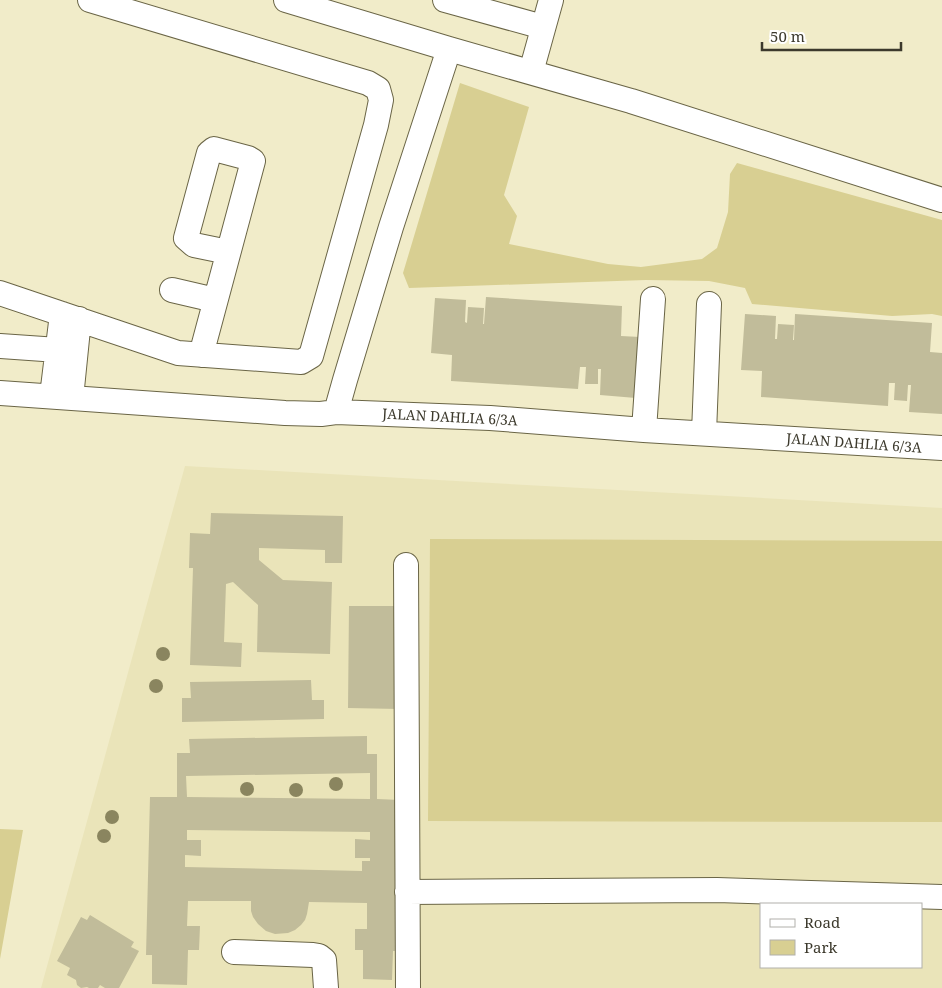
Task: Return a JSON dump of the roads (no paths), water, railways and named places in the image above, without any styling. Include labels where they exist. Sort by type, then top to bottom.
[{"type":"street","points":[[0,294],[178,353],[301,362],[311,356],[376,125],[381,100],[378,89],[368,83],[90,0]]},
{"type":"street","points":[[286,0],[324,5],[449,49],[631,101],[942,200]]},
{"type":"street","points":[[445,0],[543,28]]},
{"type":"street","points":[[531,72],[551,0]]},
{"type":"street","points":[[336,412],[391,227],[449,49]]},
{"type":"street","points":[[201,355],[228,252]]},
{"type":"street","points":[[172,290],[215,300]]},
{"type":"street","points":[[644,430],[653,299]]},
{"type":"street","points":[[704,433],[709,304]]},
{"type":"street","points":[[61,397],[58,350],[71,317]]},
{"type":"street","points":[[61,397],[71,317]]},
{"type":"street","points":[[0,346],[58,350]]},
{"type":"street","name":"JALAN DAHLIA 6/3A","points":[[0,393],[285,413],[321,414],[336,412],[490,418],[644,430],[942,448]]},
{"type":"street","points":[[406,565],[408,988]]},
{"type":"street","points":[[408,892],[717,890],[942,897]]},
{"type":"street","points":[[234,952],[319,956],[324,960],[326,988]]}]
